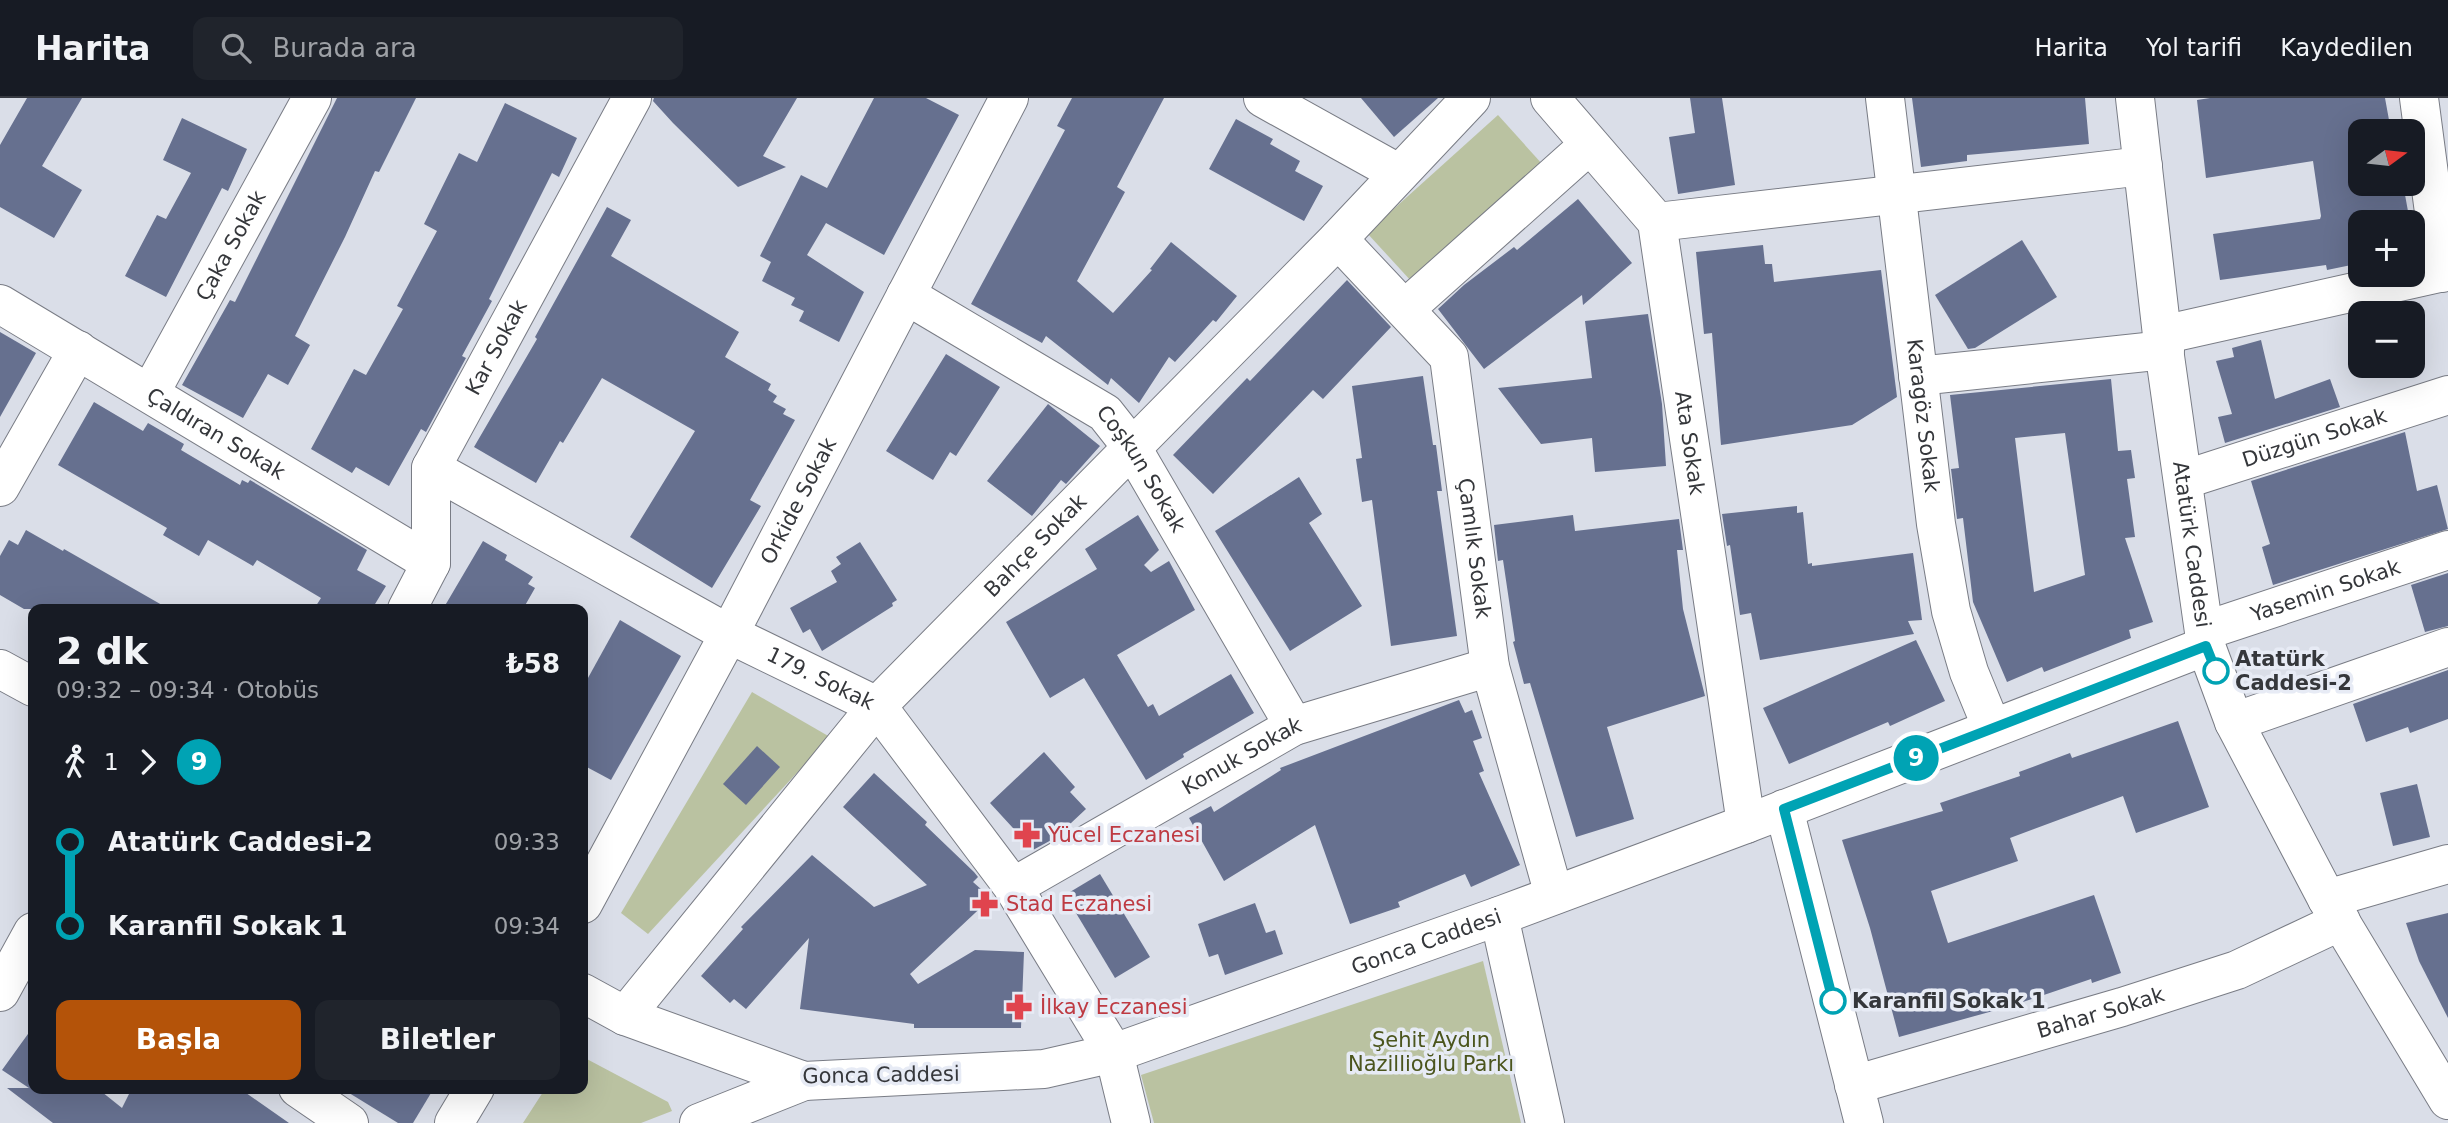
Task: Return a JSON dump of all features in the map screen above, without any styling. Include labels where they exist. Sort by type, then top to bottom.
[{"type":"street","name":"Çaka Sokak","points":[[150,393],[312,98]]},
{"type":"street","name":"Kar Sokak","points":[[410,604],[431,563],[431,468],[632,98]]},
{"type":"street","name":"Orkide Sokak","points":[[588,895],[729,634],[1009,98]]},
{"type":"street","points":[[1263,98],[1398,173]]},
{"type":"street","name":"Bahçe Sokak","points":[[625,1016],[877,705],[1338,239],[1471,98]]},
{"type":"street","points":[[1550,98],[1657,222],[2143,166]]},
{"type":"street","name":"Karagöz Sokak","points":[[1885,98],[1936,524],[1951,611],[1969,672],[1992,729]]},
{"type":"street","name":"Atatürk Caddesi","points":[[2135,98],[2163,343],[2205,638],[2234,722],[2334,910],[2448,1100]]},
{"type":"street","points":[[1918,376],[2163,343],[2445,272],[2419,98]]},
{"type":"street","points":[[1405,309],[1590,145]]},
{"type":"street","name":"Ata Sokak","points":[[1657,222],[1746,824]]},
{"type":"street","name":"Çamlık Sokak","points":[[1338,239],[1449,357],[1490,667],[1554,895]]},
{"type":"street","name":"Coşkun Sokak","points":[[906,295],[1105,413],[1131,446],[1294,726]]},
{"type":"street","name":"Çaldıran Sokak","points":[[0,304],[431,563]]},
{"type":"street","points":[[0,487],[78,350]]},
{"type":"street","name":"Düzgün Sokak","points":[[2183,480],[2448,395]]},
{"type":"street","name":"179. Sokak","points":[[431,468],[729,634],[877,705],[1013,887],[1114,1053],[1130,1123]]},
{"type":"street","name":"Yasemin Sokak","points":[[2205,638],[2448,550]]},
{"type":"street","name":"Gonca Caddesi","points":[[588,996],[625,1016],[804,1081],[1044,1069],[1114,1053],[1499,916],[1992,729],[2205,638]]},
{"type":"street","points":[[2234,722],[2448,648]]},
{"type":"street","name":"Konuk Sokak","points":[[1013,887],[1294,726],[1490,667]]},
{"type":"street","points":[[0,669],[28,684]]},
{"type":"street","points":[[1784,809],[1864,1123]]},
{"type":"street","name":"Bahar Sokak","points":[[1854,1084],[2109,1011],[2236,970],[2334,910],[2448,864]]},
{"type":"street","points":[[1499,916],[1545,1123]]},
{"type":"street","points":[[0,992],[28,941]]},
{"type":"street","points":[[699,1123],[804,1081]]},
{"type":"street","points":[[307,1094],[349,1123]]},
{"type":"street","points":[[454,1123],[471,1094]]},
{"type":"green space","points":[[1498,115],[1543,165],[1412,282],[1367,233]]},
{"type":"green space","points":[[752,692],[830,737],[648,934],[621,913]]},
{"type":"green space","name":"Şehit Aydın Nazillioğlu Parkı","points":[[1483,961],[1521,1123],[1154,1123],[1141,1075]]},
{"type":"green space","points":[[588,1060],[668,1102],[672,1111],[641,1123],[523,1123],[542,1094],[588,1094]]},
{"type":"building","points":[[27,98],[82,98],[42,166],[82,190],[54,238],[0,207],[0,145]]},
{"type":"building","points":[[337,98],[416,98],[379,172],[375,171],[295,336],[310,345],[288,385],[268,374],[243,418],[182,385],[230,300],[235,302]]},
{"type":"building","points":[[654,98],[797,98],[763,156],[786,167],[738,187],[673,123],[653,101]]},
{"type":"building","points":[[874,98],[926,98],[959,115],[884,255],[826,223],[807,255],[864,292],[839,342],[799,321],[804,311],[791,305],[795,298],[762,281],[771,262],[760,256],[801,175],[827,188]]},
{"type":"building","points":[[1072,98],[1164,98],[1117,187],[1125,192],[1077,281],[1113,313],[1152,270],[1150,269],[1171,242],[1237,296],[1216,322],[1213,320],[1175,362],[1169,357],[1139,403],[1111,378],[1108,385],[1046,336],[1042,343],[971,304],[1065,130],[1057,126]]},
{"type":"building","points":[[1361,98],[1438,98],[1394,137]]},
{"type":"building","points":[[1690,98],[1722,98],[1735,185],[1678,194],[1669,137],[1695,133]]},
{"type":"building","points":[[1912,98],[2085,98],[2089,144],[1967,155],[1967,161],[1921,167]]},
{"type":"building","points":[[2385,98],[2389,119],[2348,119],[2348,196],[2405,196],[2408,210],[2348,210],[2348,266],[2327,270],[2326,265],[2220,280],[2213,234],[2320,219],[2321,216],[2313,161],[2206,178],[2197,100]]},
{"type":"building","points":[[505,103],[577,138],[559,177],[552,173],[489,299],[492,301],[462,356],[466,358],[426,432],[421,429],[389,486],[356,467],[352,473],[311,449],[354,369],[366,375],[403,309],[397,306],[437,231],[424,224],[459,153],[477,162]]},
{"type":"building","points":[[182,118],[247,149],[228,191],[222,188],[166,297],[125,276],[157,215],[166,219],[191,173],[163,160]]},
{"type":"building","points":[[1236,119],[1273,139],[1270,144],[1300,161],[1295,171],[1323,186],[1304,221],[1209,169]]},
{"type":"building","points":[[1578,199],[1632,263],[1583,305],[1582,295],[1484,369],[1438,309],[1464,285],[1514,247],[1517,250]]},
{"type":"building","points":[[607,207],[631,220],[611,256],[739,332],[725,357],[771,384],[768,390],[777,396],[773,402],[786,409],[783,414],[795,420],[750,500],[761,506],[712,588],[630,537],[695,431],[602,378],[536,483],[474,447],[537,339],[535,337]]},
{"type":"building","points":[[2022,240],[2057,297],[1975,348],[1968,349],[1935,295]]},
{"type":"building","points":[[1763,245],[1765,264],[1772,264],[1774,282],[1881,270],[1897,397],[1852,425],[1721,445],[1712,333],[1704,334],[1696,252]]},
{"type":"building","points":[[1347,280],[1391,327],[1323,399],[1313,390],[1213,494],[1173,455],[1247,378],[1250,381]]},
{"type":"building","points":[[1648,314],[1662,404],[1666,466],[1595,472],[1592,438],[1541,444],[1498,388],[1592,378],[1585,321]]},
{"type":"building","points":[[0,332],[36,353],[0,417]]},
{"type":"building","points":[[2261,340],[2275,399],[2330,379],[2340,407],[2225,443],[2218,417],[2232,414],[2216,361],[2234,357],[2232,348]]},
{"type":"building","points":[[946,354],[1000,387],[956,456],[950,452],[933,480],[886,451]]},
{"type":"building","points":[[1423,376],[1433,445],[1436,445],[1442,491],[1437,491],[1457,636],[1391,646],[1372,500],[1362,502],[1356,459],[1362,458],[1352,386]]},
{"type":"building","points":[[2111,379],[2118,451],[2131,450],[2135,478],[2127,479],[2135,537],[2125,538],[2153,622],[2129,630],[2131,638],[2044,672],[2042,667],[2007,682],[1973,602],[1963,518],[1957,519],[1951,469],[1959,468],[1950,395]],"holes":[[[2065,433],[2085,575],[2034,592],[2015,438]]]},
{"type":"building","points":[[94,402],[143,431],[148,423],[184,444],[181,450],[240,485],[242,480],[248,483],[250,480],[367,550],[357,570],[386,586],[375,604],[317,604],[321,598],[257,560],[253,566],[208,540],[199,556],[163,535],[167,528],[58,465]]},
{"type":"building","points":[[1048,404],[1100,446],[1066,484],[1061,480],[1032,516],[987,481]]},
{"type":"building","points":[[2405,432],[2417,491],[2437,485],[2448,529],[2273,585],[2262,547],[2270,544],[2251,481]]},
{"type":"building","points":[[1299,477],[1322,514],[1309,523],[1362,606],[1290,651],[1215,531]]},
{"type":"building","points":[[1797,506],[1797,513],[1803,512],[1808,564],[1812,563],[1812,566],[1913,553],[1922,620],[1908,621],[1914,634],[1760,660],[1751,613],[1740,615],[1730,545],[1727,546],[1722,514]]},
{"type":"building","points":[[1138,515],[1159,550],[1144,565],[1151,572],[1169,561],[1195,610],[1117,655],[1148,707],[1153,704],[1159,716],[1231,674],[1254,713],[1183,754],[1184,757],[1146,780],[1084,678],[1050,698],[1006,622],[1097,569],[1085,549]]},
{"type":"building","points":[[1573,515],[1575,531],[1679,519],[1683,550],[1677,550],[1683,609],[1705,696],[1607,727],[1634,819],[1576,837],[1530,683],[1524,684],[1513,642],[1515,641],[1503,560],[1498,561],[1494,525]]},
{"type":"building","points":[[26,530],[160,604],[28,604],[28,609],[24,609],[0,595],[0,556],[9,540],[18,545]]},
{"type":"building","points":[[483,541],[507,555],[505,560],[533,577],[528,584],[535,588],[526,604],[446,604]]},
{"type":"building","points":[[860,542],[897,600],[892,603],[893,606],[822,651],[810,629],[803,633],[790,608],[837,582],[831,571],[841,564],[836,557]]},
{"type":"building","points":[[2448,573],[2448,626],[2425,632],[2411,585]]},
{"type":"building","points":[[620,620],[681,656],[611,780],[588,768],[588,678]]},
{"type":"building","points":[[1916,640],[1945,701],[1890,726],[1888,722],[1789,764],[1763,708]]},
{"type":"building","points":[[2448,670],[2448,719],[2410,733],[2408,727],[2366,742],[2353,704]]},
{"type":"building","points":[[1459,700],[1465,713],[1472,710],[1482,738],[1473,741],[1484,771],[1479,773],[1520,865],[1471,887],[1465,874],[1398,902],[1400,907],[1350,924],[1315,825],[1224,881],[1189,818],[1211,806],[1214,812],[1281,770],[1280,768]]},
{"type":"building","points":[[2178,721],[2209,807],[2136,833],[2123,796],[2010,838],[2018,861],[1931,891],[1948,943],[2094,895],[2121,973],[2092,983],[2091,979],[2011,1006],[1899,1037],[1870,928],[1842,840],[1943,811],[1940,803],[2020,776],[2019,772],[2070,753],[2072,758]]},
{"type":"building","points":[[757,746],[780,767],[746,805],[723,784]]},
{"type":"building","points":[[1044,752],[1075,787],[1070,792],[1086,809],[1055,838],[1033,850],[990,803]]},
{"type":"building","points":[[874,773],[927,822],[925,825],[974,872],[978,877],[973,882],[991,898],[910,974],[918,984],[975,950],[1024,952],[1021,1028],[914,1028],[914,1024],[800,1009],[809,938],[746,1009],[734,999],[730,1003],[701,976],[743,929],[741,927],[812,855],[874,907],[927,885],[843,807]]},
{"type":"building","points":[[2417,784],[2430,837],[2393,846],[2380,793]]},
{"type":"building","points":[[1100,874],[1150,957],[1115,978],[1070,903],[1070,892]]},
{"type":"building","points":[[1255,903],[1266,933],[1275,930],[1283,954],[1225,975],[1218,954],[1209,957],[1198,924]]},
{"type":"building","points":[[2448,913],[2448,1018],[2419,961],[2406,923]]},
{"type":"building","points":[[28,1034],[28,1087],[2,1070]]},
{"type":"building","points":[[7,1088],[28,1088],[28,1094],[104,1094],[122,1108],[129,1094],[248,1094],[289,1123],[53,1123]]},
{"type":"building","points":[[351,1094],[430,1094],[413,1123],[398,1123]]},
{"type":"bus line","name":"9","points":[[1833,1001],[1784,809],[2206,646],[2216,671]]},
{"type":"place","name":"Atatürk Caddesi-2","points":[[2216,671]]},
{"type":"place","name":"Yücel Eczanesi","points":[[1027,835]]},
{"type":"place","name":"Stad Eczanesi","points":[[985,904]]},
{"type":"place","name":"Karanfil Sokak 1","points":[[1833,1001]]},
{"type":"place","name":"İlkay Eczanesi","points":[[1019,1007]]}]
